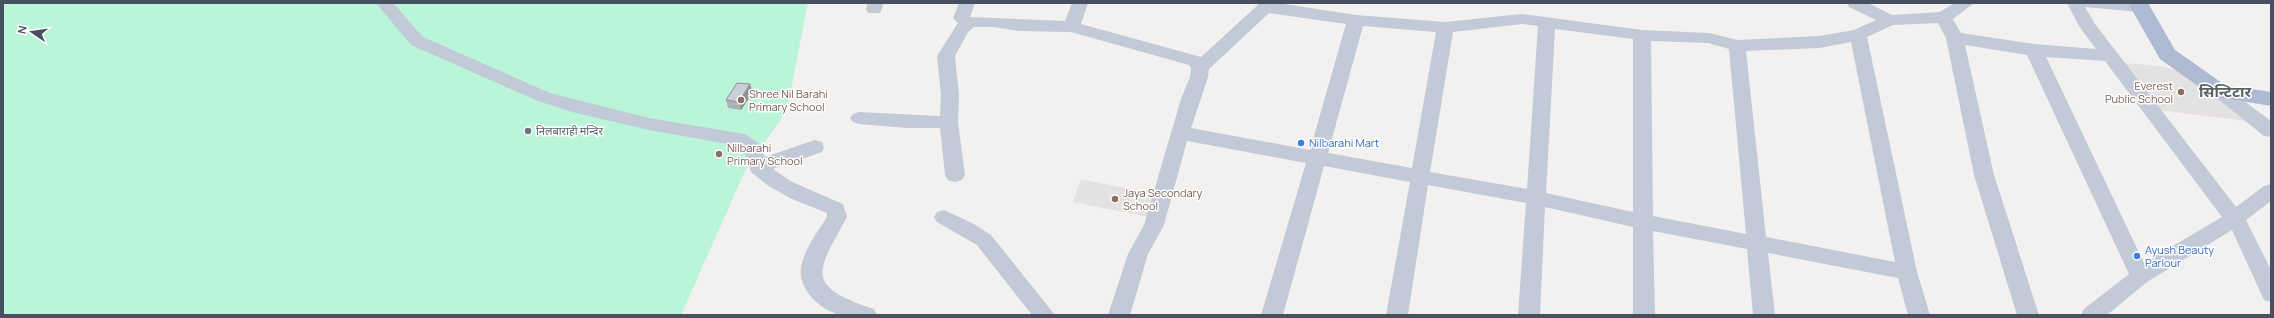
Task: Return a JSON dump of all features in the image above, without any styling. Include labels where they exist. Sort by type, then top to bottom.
[{"type":"main road","points":[[2139,5],[2168,54],[2219,91],[2271,99]]},
{"type":"street","points":[[384,3],[417,41],[544,97],[572,106],[649,124],[738,139],[753,149],[754,158],[758,167],[769,178],[836,209],[837,217],[812,263],[810,274],[813,284],[818,291],[829,300],[866,315]]},
{"type":"street","points":[[1071,27],[1080,3]]},
{"type":"street","points":[[1855,3],[1890,20]]},
{"type":"street","points":[[1119,315],[1138,254],[1154,225],[1190,98],[1199,77],[1200,67],[1267,5],[1356,20],[1445,27],[1522,19],[1642,35],[1709,38],[1737,46],[1819,42],[1858,35],[1890,20],[1944,17],[1966,3]]},
{"type":"street","points":[[2075,3],[2086,26],[2235,218],[2243,230],[2271,294]]},
{"type":"street","points":[[2090,3],[2139,5]]},
{"type":"street","points":[[1944,17],[1954,38],[1984,175],[2028,315]]},
{"type":"street","points":[[1272,315],[1318,159],[1356,20]]},
{"type":"street","points":[[955,175],[949,122],[950,95],[946,56],[961,29],[970,22],[994,22],[1018,26],[1071,27],[1195,62],[1200,67]]},
{"type":"street","points":[[1529,315],[1547,22]]},
{"type":"street","points":[[1398,315],[1445,27]]},
{"type":"street","points":[[1642,35],[1645,222],[1644,315]]},
{"type":"street","points":[[1858,35],[1907,272],[1919,315]]},
{"type":"street","points":[[1954,38],[2034,50],[2110,56]]},
{"type":"street","points":[[1737,46],[1758,242],[1764,315]]},
{"type":"street","points":[[2034,50],[2140,276]]},
{"type":"street","points":[[2219,91],[2271,131]]},
{"type":"street","points":[[859,118],[908,122],[949,122]]},
{"type":"street","points":[[1181,134],[1536,198],[1645,222],[1758,242],[1907,272]]},
{"type":"street","points":[[758,167],[814,147]]},
{"type":"street","points":[[2092,315],[2140,276],[2235,218],[2271,191]]},
{"type":"street","points":[[944,217],[984,240],[1044,315]]},
{"type":"shaded area","name":"Everest Public School","points":[[2124,63],[2160,66],[2189,72],[2247,121],[2159,110]]},
{"type":"shaded area","name":"Jaya Secondary School","points":[[1081,179],[1157,195],[1149,217],[1073,202]]},
{"type":"green space","points":[[3,3],[808,3],[787,110],[745,171],[681,315],[3,315]]},
{"type":"building","points":[[737,83],[750,84],[739,102],[726,100]]},
{"type":"place","name":"Everest Public School","points":[[2181,92]]},
{"type":"place","name":"Shree Nil Barahi Primary School","points":[[741,100]]},
{"type":"place","name":"निलबाराही मन्दिर","points":[[528,131]]},
{"type":"place","name":"Nilbarahi Mart","points":[[1301,143]]},
{"type":"place","name":"Nilbarahi Primary School","points":[[719,154]]},
{"type":"place","name":"Jaya Secondary School","points":[[1115,199]]},
{"type":"place","name":"Ayush Beauty Parlour","points":[[2137,256]]},
{"type":"district","name":"सिन्टिटार","points":[[2225,92]]}]
